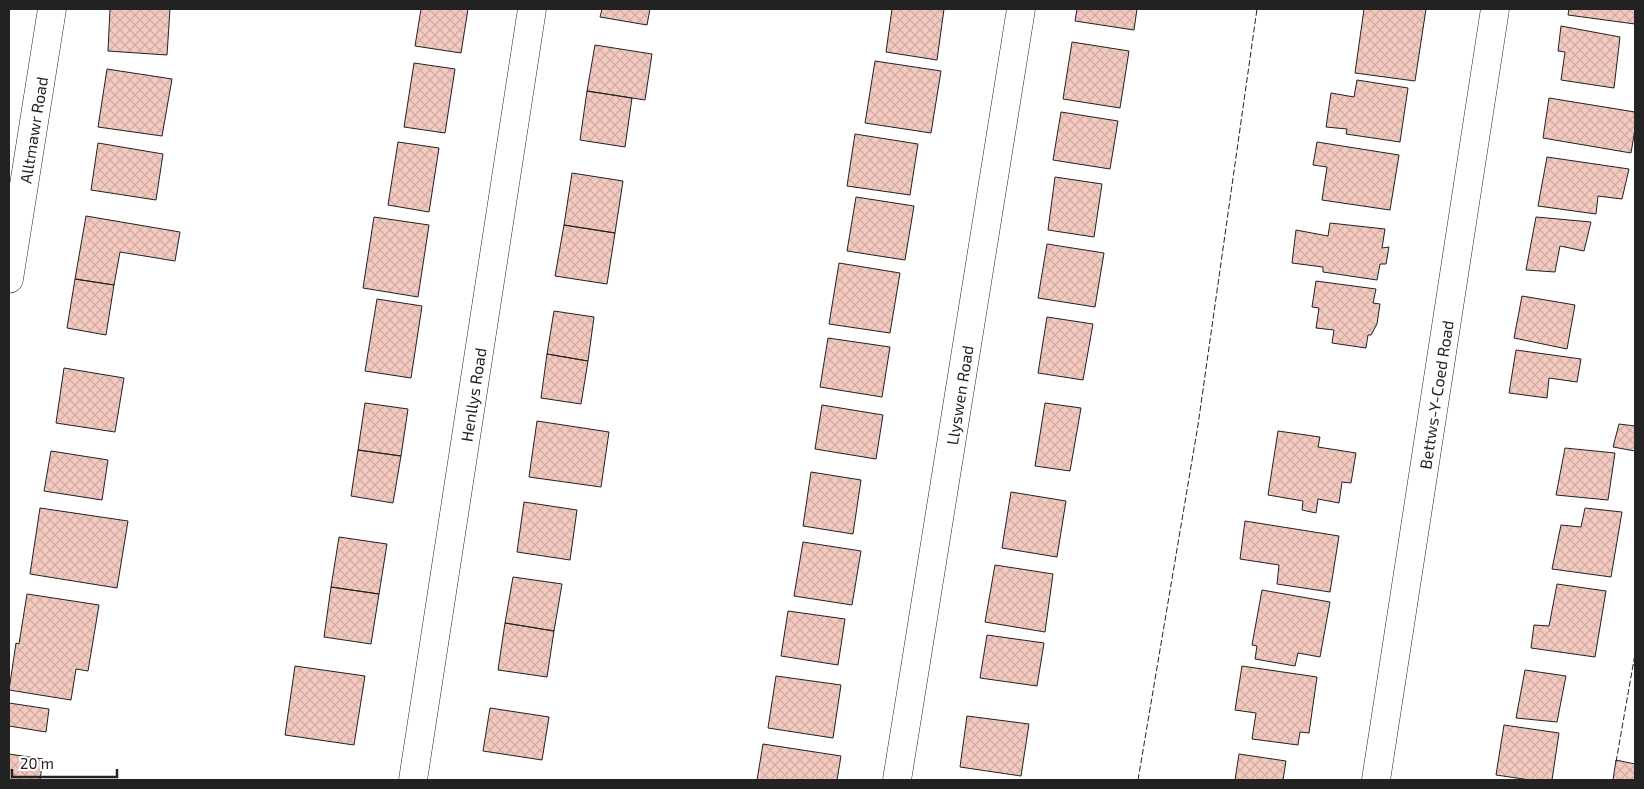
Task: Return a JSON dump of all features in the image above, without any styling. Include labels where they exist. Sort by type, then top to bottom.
[{"type":"street","name":"Alltmawr Road","points":[[9,279],[52,9]]},
{"type":"street","name":"Henllys Road","points":[[413,780],[532,9]]},
{"type":"street","name":"Llyswen Road","points":[[897,780],[1020,9]]},
{"type":"street","name":"Bettws-Y-Coed Road","points":[[1376,780],[1495,9]]},
{"type":"building","points":[[110,9],[170,9],[167,55],[108,51]]},
{"type":"building","points":[[421,9],[468,9],[461,53],[415,46]]},
{"type":"building","points":[[602,9],[650,9],[647,25],[600,17]]},
{"type":"building","points":[[892,9],[944,9],[937,60],[886,52]]},
{"type":"building","points":[[1077,9],[1137,9],[1134,30],[1075,21]]},
{"type":"building","points":[[1364,9],[1426,9],[1415,81],[1355,73]]},
{"type":"building","points":[[1569,9],[1635,9],[1635,24],[1568,15]]},
{"type":"building","points":[[1561,26],[1620,37],[1614,88],[1561,80],[1565,52],[1558,51]]},
{"type":"building","points":[[1072,42],[1129,51],[1120,108],[1063,99]]},
{"type":"building","points":[[595,45],[652,54],[645,100],[587,91]]},
{"type":"building","points":[[875,61],[941,71],[931,133],[865,123]]},
{"type":"building","points":[[414,63],[455,69],[445,133],[404,127]]},
{"type":"building","points":[[107,69],[172,79],[162,136],[98,127]]},
{"type":"building","points":[[1357,80],[1408,88],[1400,142],[1346,134],[1347,129],[1326,127],[1331,93],[1354,97]]},
{"type":"building","points":[[587,91],[632,98],[625,147],[580,140]]},
{"type":"building","points":[[1549,98],[1635,112],[1635,129],[1631,153],[1543,138]]},
{"type":"building","points":[[1061,112],[1118,121],[1110,169],[1053,160]]},
{"type":"building","points":[[855,134],[918,144],[910,195],[847,186]]},
{"type":"building","points":[[398,142],[439,148],[429,212],[388,205]]},
{"type":"building","points":[[1317,142],[1399,155],[1390,210],[1322,200],[1327,167],[1313,165]]},
{"type":"building","points":[[98,143],[163,154],[156,200],[91,190]]},
{"type":"building","points":[[1547,157],[1629,169],[1622,199],[1598,196],[1596,214],[1538,206]]},
{"type":"building","points":[[572,173],[623,181],[615,233],[564,225]]},
{"type":"building","points":[[1055,177],[1102,184],[1094,237],[1048,230]]},
{"type":"building","points":[[856,197],[914,206],[905,260],[847,251]]},
{"type":"building","points":[[86,216],[180,232],[175,261],[120,252],[114,285],[75,279]]},
{"type":"building","points":[[374,217],[429,225],[418,297],[363,288]]},
{"type":"building","points":[[1536,217],[1591,222],[1584,251],[1560,246],[1555,272],[1526,270]]},
{"type":"building","points":[[1330,223],[1385,229],[1382,248],[1389,247],[1386,264],[1380,264],[1377,280],[1323,272],[1323,267],[1292,263],[1296,230],[1328,236]]},
{"type":"building","points":[[564,225],[615,233],[607,284],[555,276]]},
{"type":"building","points":[[1047,244],[1104,253],[1095,307],[1038,298]]},
{"type":"building","points":[[839,263],[900,273],[890,333],[829,324]]},
{"type":"building","points":[[75,279],[114,285],[106,335],[67,328]]},
{"type":"building","points":[[1316,281],[1376,289],[1373,303],[1380,304],[1377,324],[1371,335],[1368,335],[1366,348],[1332,343],[1334,330],[1316,328],[1319,308],[1312,307]]},
{"type":"building","points":[[1522,296],[1575,305],[1567,349],[1514,338]]},
{"type":"building","points":[[377,299],[422,306],[411,378],[365,371]]},
{"type":"building","points":[[554,311],[594,317],[588,361],[547,354]]},
{"type":"building","points":[[1047,317],[1093,324],[1083,380],[1038,373]]},
{"type":"building","points":[[828,338],[890,347],[882,397],[820,387]]},
{"type":"building","points":[[1516,350],[1581,359],[1577,382],[1549,378],[1547,398],[1509,393]]},
{"type":"building","points":[[547,354],[588,361],[581,404],[541,398]]},
{"type":"building","points":[[64,368],[124,378],[115,432],[56,423]]},
{"type":"building","points":[[365,403],[408,409],[401,456],[358,450]]},
{"type":"building","points":[[1045,403],[1081,408],[1070,471],[1035,466]]},
{"type":"building","points":[[822,405],[883,415],[876,459],[815,449]]},
{"type":"building","points":[[537,421],[609,432],[601,487],[529,477]]},
{"type":"building","points":[[1619,424],[1635,426],[1635,451],[1613,447]]},
{"type":"building","points":[[1278,431],[1320,437],[1318,447],[1356,453],[1351,483],[1342,482],[1339,503],[1318,499],[1316,513],[1302,510],[1303,501],[1268,495]]},
{"type":"building","points":[[1565,448],[1615,453],[1608,500],[1556,495]]},
{"type":"building","points":[[358,450],[401,456],[393,503],[351,496]]},
{"type":"building","points":[[51,451],[108,460],[102,500],[44,491]]},
{"type":"building","points":[[811,472],[861,480],[853,534],[803,526]]},
{"type":"building","points":[[1011,492],[1066,501],[1057,557],[1002,548]]},
{"type":"building","points":[[524,502],[577,510],[570,560],[517,552]]},
{"type":"building","points":[[40,508],[128,521],[117,588],[30,574]]},
{"type":"building","points":[[1585,508],[1622,512],[1611,577],[1552,569],[1561,525],[1581,527]]},
{"type":"building","points":[[1245,521],[1339,536],[1330,592],[1277,584],[1279,565],[1240,559]]},
{"type":"building","points":[[339,537],[387,544],[379,594],[331,587]]},
{"type":"building","points":[[803,542],[861,551],[852,605],[794,596]]},
{"type":"building","points":[[995,565],[1053,574],[1045,632],[985,622]]},
{"type":"building","points":[[513,577],[562,584],[554,631],[505,623]]},
{"type":"building","points":[[1557,584],[1606,591],[1595,657],[1531,648],[1534,625],[1549,626]]},
{"type":"building","points":[[331,587],[379,594],[371,644],[324,637]]},
{"type":"building","points":[[1262,590],[1330,602],[1320,657],[1298,653],[1295,666],[1255,659],[1257,646],[1252,645]]},
{"type":"building","points":[[27,594],[99,605],[88,671],[76,669],[71,700],[9,690],[16,643],[19,644]]},
{"type":"building","points":[[788,611],[845,619],[838,665],[781,656]]},
{"type":"building","points":[[505,623],[554,631],[547,677],[498,670]]},
{"type":"building","points":[[987,635],[1044,643],[1037,686],[980,678]]},
{"type":"building","points":[[295,666],[365,676],[354,745],[285,735]]},
{"type":"building","points":[[1242,666],[1317,677],[1309,733],[1300,732],[1298,745],[1252,739],[1256,713],[1235,710]]},
{"type":"building","points":[[1525,670],[1566,676],[1557,722],[1516,718]]},
{"type":"building","points":[[776,676],[841,685],[833,738],[768,728]]},
{"type":"building","points":[[9,703],[49,709],[46,732],[9,726]]},
{"type":"building","points":[[490,708],[549,717],[542,760],[483,751]]},
{"type":"building","points":[[967,716],[1029,724],[1021,776],[960,767]]},
{"type":"building","points":[[1504,725],[1559,733],[1552,780],[1530,780],[1496,775]]},
{"type":"building","points":[[763,744],[841,756],[837,780],[757,780]]},
{"type":"building","points":[[9,754],[43,759],[40,780],[9,780]]},
{"type":"building","points":[[1239,754],[1286,761],[1283,780],[1235,780]]},
{"type":"building","points":[[1616,760],[1635,764],[1635,780],[1613,780]]},
{"type":"fence","points":[[1138,780],[1198,425],[1257,9]]},
{"type":"fence","points":[[1616,762],[1635,654]]}]
